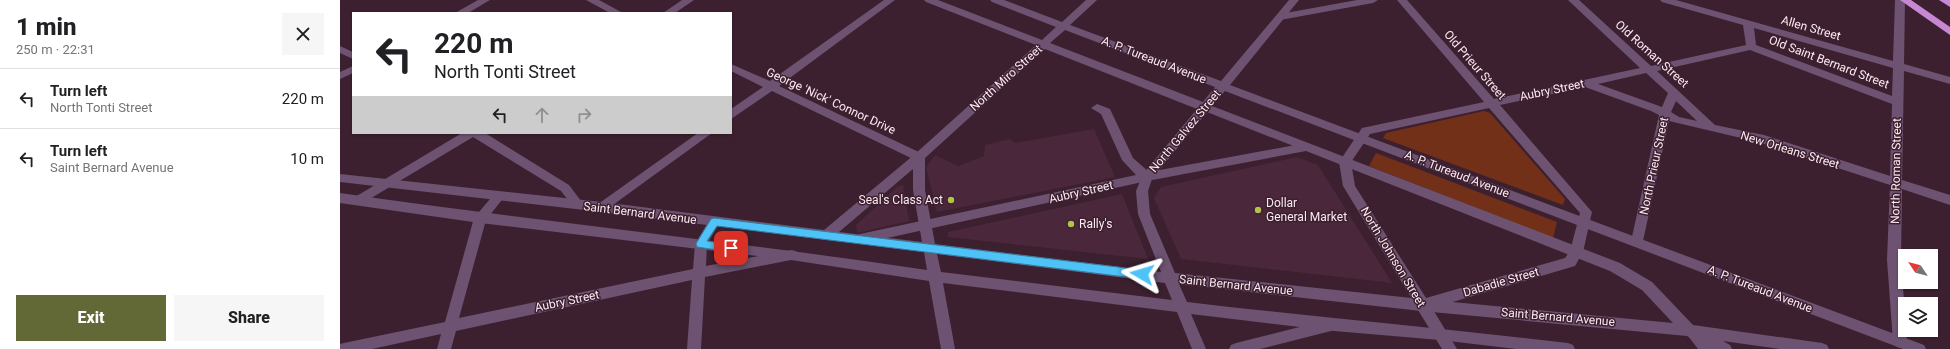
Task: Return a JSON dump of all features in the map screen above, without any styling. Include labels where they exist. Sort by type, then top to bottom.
[{"type":"highway","points":[[1905,0],[1950,32]]},
{"type":"highway","points":[[1913,0],[1950,23]]},
{"type":"highway","points":[[1944,0],[1950,4]]},
{"type":"street","points":[[462,12],[485,0]]},
{"type":"street","points":[[591,0],[616,12]]},
{"type":"street","points":[[670,12],[689,0]]},
{"type":"street","points":[[732,114],[890,0]]},
{"type":"street","points":[[929,0],[1615,267],[1647,286],[1707,349]]},
{"type":"street","name":"A. P. Tureaud Avenue","points":[[996,0],[1919,349]]},
{"type":"street","name":"North Miro Street","points":[[825,236],[919,157],[1092,0]]},
{"type":"street","name":"North Galvez Street","points":[[1199,349],[1144,214],[1142,191],[1147,177],[1294,0]]},
{"type":"street","points":[[1280,17],[1373,0]]},
{"type":"street","name":"Old Prieur Street","points":[[1402,0],[1586,212],[1583,221]]},
{"type":"street","name":"Old Roman Street","points":[[1573,0],[1713,128]]},
{"type":"street","name":"Allen Street","points":[[1665,0],[1698,4],[1748,24],[1950,81]]},
{"type":"street","name":"North Roman Street","points":[[1900,0],[1900,67],[1894,260],[1900,342]]},
{"type":"street","points":[[1748,24],[1751,47]]},
{"type":"street","name":"Aubry Street","points":[[1345,162],[1366,131],[1751,47]]},
{"type":"street","name":"Old Saint Bernard Street","points":[[1751,47],[1898,102]]},
{"type":"street","points":[[340,49],[352,55]]},
{"type":"street","name":"George 'Nick' Connor Drive","points":[[732,68],[919,157]]},
{"type":"street","points":[[340,76],[352,70]]},
{"type":"street","name":"New Orleans Street","points":[[1585,83],[1656,108],[1676,120],[1760,138],[1950,200]]},
{"type":"street","name":"North Prieur Street","points":[[1637,242],[1665,114],[1674,92]]},
{"type":"street","points":[[1097,108],[1106,112],[1128,160],[1136,169],[1147,177]]},
{"type":"street","points":[[359,200],[468,134]]},
{"type":"street","points":[[478,134],[565,188],[578,205]]},
{"type":"street","points":[[602,208],[705,134]]},
{"type":"street","name":"Aubry Street","points":[[858,240],[1147,177],[1306,147]]},
{"type":"street","points":[[919,157],[920,190],[948,349]]},
{"type":"street","name":"North Johnson Street","points":[[1345,162],[1349,186],[1421,305],[1450,349]]},
{"type":"street","name":"Saint Bernard Avenue","points":[[340,178],[578,205],[1170,278],[1421,305],[1689,330],[1822,349]]},
{"type":"street","points":[[444,349],[480,218],[499,196]]},
{"type":"street","name":"Saint Bernard Avenue","points":[[340,198],[480,218],[791,256],[935,277],[1181,305],[1334,325],[1440,334],[1568,349]]},
{"type":"street","points":[[1576,252],[1583,221]]},
{"type":"street","points":[[694,349],[700,244],[714,222]]},
{"type":"street","name":"Dabadie Street","points":[[1421,305],[1570,262],[1576,252]]},
{"type":"street","name":"Aubry Street","points":[[344,349],[698,274],[791,256]]},
{"type":"street","points":[[1236,349],[1334,325]]},
{"type":"street","points":[[1689,330],[1725,349]]},
{"type":"shaded area","points":[[1484,111],[1490,113],[1565,199],[1563,205],[1383,138],[1386,133]]},
{"type":"shaded area","points":[[1094,129],[1115,177],[937,212],[927,171],[927,166],[935,155],[958,166],[984,156],[985,145],[1010,139],[1015,143]]},
{"type":"shaded area","points":[[1376,153],[1557,222],[1553,238],[1369,166]]},
{"type":"shaded area","points":[[1297,157],[1318,165],[1392,283],[1181,259],[1154,198],[1161,187]]},
{"type":"shaded area","points":[[903,185],[909,221],[857,233],[856,225],[897,187]]},
{"type":"shaded area","points":[[1122,194],[1148,259],[948,237],[948,232]]},
{"type":"place","name":"Seal's Class Act","points":[[951,200]]},
{"type":"place","name":"Dollar General Market","points":[[1258,210]]},
{"type":"place","name":"Rally's","points":[[1071,224]]},
{"type":"route","points":[[731,248],[700,244],[714,222],[1142,274]]}]
